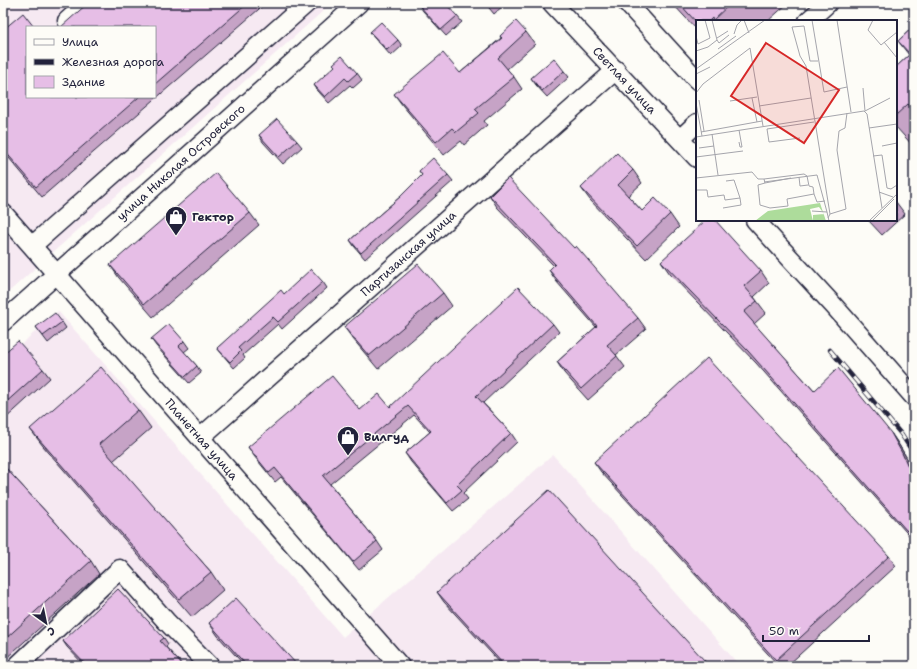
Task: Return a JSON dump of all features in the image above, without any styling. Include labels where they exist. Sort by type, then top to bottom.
[{"type":"street","points":[[67,21],[87,3]]},
{"type":"street","points":[[33,245],[306,3]]},
{"type":"street","name":"улица Николая Островского","points":[[3,322],[359,3]]},
{"type":"street","name":"Светлая улица","points":[[552,3],[696,157]]},
{"type":"street","points":[[627,3],[696,79]]},
{"type":"street","points":[[809,20],[828,3]]},
{"type":"street","name":"Партизанская улица","points":[[201,437],[616,70]]},
{"type":"street","points":[[680,139],[696,124]]},
{"type":"street","name":"Планетная улица","points":[[3,213],[58,273],[400,666]]},
{"type":"street","points":[[756,221],[834,306],[914,397]]},
{"type":"street","points":[[16,666],[120,568],[166,621],[210,666]]},
{"type":"shaded area","points":[[3,3],[332,3],[3,297]]},
{"type":"shaded area","points":[[58,311],[343,637],[553,455],[740,666],[3,666],[3,361]]},
{"type":"building","points":[[88,3],[248,3],[156,83],[156,26],[62,26]]},
{"type":"building","points":[[421,3],[445,3],[457,16],[441,30],[419,5]]},
{"type":"building","points":[[486,3],[494,3],[489,7]]},
{"type":"building","points":[[679,3],[731,3],[713,20],[712,18],[710,20],[696,20],[696,22]]},
{"type":"building","points":[[23,13],[33,26],[26,26],[26,98],[138,98],[36,187],[3,149],[4,29]]},
{"type":"building","points":[[516,21],[526,32],[498,58],[514,77],[475,109],[479,113],[456,132],[452,128],[436,142],[394,94],[443,53],[460,73],[502,38],[500,36]]},
{"type":"building","points":[[381,22],[398,40],[387,50],[370,32]]},
{"type":"building","points":[[914,26],[914,102],[910,106],[908,104],[897,114],[897,66],[910,54],[898,41]]},
{"type":"building","points":[[342,56],[357,73],[348,81],[345,78],[325,97],[314,85],[335,66],[333,64]]},
{"type":"building","points":[[554,58],[564,71],[542,91],[531,78]]},
{"type":"building","points":[[277,119],[297,141],[279,157],[259,135]]},
{"type":"building","points":[[617,153],[633,170],[618,185],[642,211],[655,198],[670,214],[637,246],[581,188]]},
{"type":"building","points":[[433,158],[448,175],[361,253],[350,240],[400,197],[422,175],[419,171]]},
{"type":"building","points":[[216,173],[250,213],[144,304],[110,265]]},
{"type":"building","points":[[508,178],[574,248],[576,246],[638,318],[607,345],[617,356],[581,389],[557,362],[597,326],[549,270],[555,264],[490,196]]},
{"type":"building","points":[[705,221],[716,221],[761,271],[744,286],[757,301],[744,312],[814,391],[838,368],[891,433],[911,473],[914,471],[914,524],[907,531],[748,351],[661,261]]},
{"type":"building","points":[[418,264],[443,293],[369,356],[344,327]]},
{"type":"building","points":[[311,269],[323,282],[278,322],[273,317],[238,348],[241,351],[230,362],[217,348],[281,290],[284,294]]},
{"type":"building","points":[[518,287],[553,324],[476,396],[511,433],[457,485],[462,490],[447,503],[405,453],[431,431],[408,406],[323,476],[377,541],[353,562],[275,468],[269,473],[248,447],[332,376],[360,410],[379,394],[390,407]]},
{"type":"building","points":[[55,313],[62,322],[43,336],[36,327]]},
{"type":"building","points":[[169,324],[184,341],[179,346],[197,366],[185,377],[151,339]]},
{"type":"building","points":[[18,341],[43,369],[3,405],[3,354]]},
{"type":"building","points":[[707,358],[889,556],[776,660],[594,462]]},
{"type":"building","points":[[101,367],[138,410],[99,444],[211,572],[179,599],[30,429]]},
{"type":"building","points":[[3,465],[91,561],[3,641]]},
{"type":"building","points":[[549,490],[704,660],[697,666],[505,666],[437,592]]},
{"type":"building","points":[[118,589],[164,638],[160,641],[183,666],[87,666],[63,641]]},
{"type":"building","points":[[236,598],[298,666],[247,666],[209,623]]},
{"type":"railway","points":[[830,350],[901,434],[914,454]]},
{"type":"place","name":"Гектор","points":[[176,236]]},
{"type":"place","name":"Вилгуд","points":[[348,456]]}]
